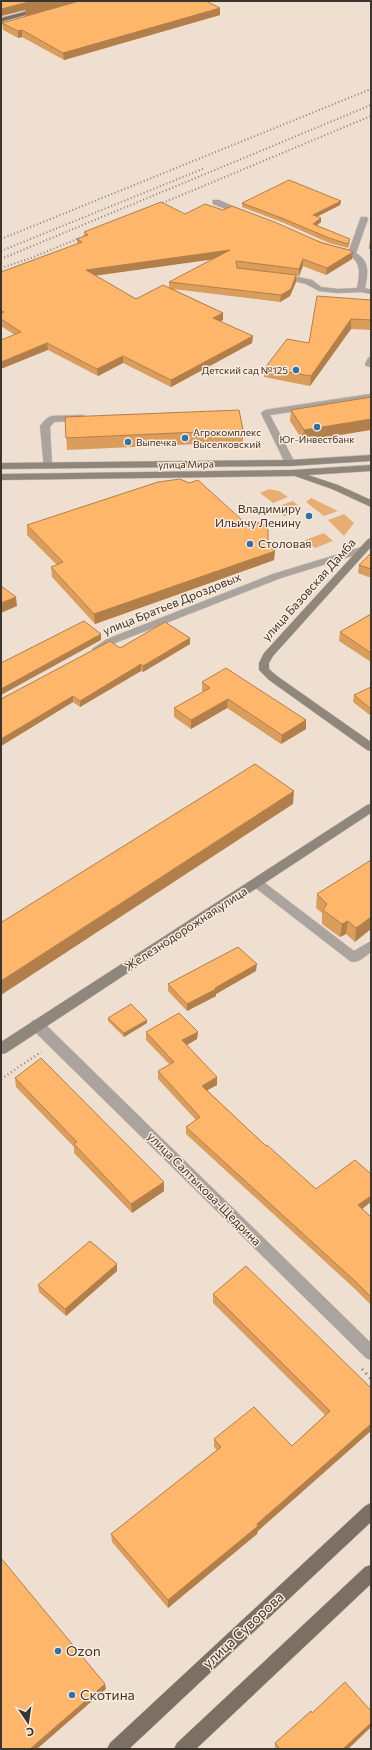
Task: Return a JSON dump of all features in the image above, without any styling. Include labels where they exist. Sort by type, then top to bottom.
[{"type":"main road","points":[[2,19],[72,1]]},
{"type":"main road","points":[[1,27],[80,5]]},
{"type":"main road","name":"улица Мира","points":[[1,466],[290,463],[371,458]]},
{"type":"main road","name":"улица Мира","points":[[1,477],[292,473],[371,468]]},
{"type":"main road","points":[[292,473],[335,487],[371,504]]},
{"type":"main road","name":"улица Базовская Дамба","points":[[371,541],[268,655],[264,663],[264,670],[273,678],[371,747]]},
{"type":"main road","name":"Железнодорожная улица","points":[[1,1049],[371,808]]},
{"type":"main road","name":"улица Суворова","points":[[116,1749],[371,1511]]},
{"type":"main road","points":[[182,1749],[371,1573]]},
{"type":"street","points":[[216,202],[250,215]]},
{"type":"street","points":[[352,252],[364,219]]},
{"type":"street","points":[[332,247],[352,252],[358,257],[364,266],[361,290]]},
{"type":"street","points":[[272,274],[309,282],[319,289],[338,291],[361,290],[371,292]]},
{"type":"street","points":[[371,360],[369,364],[371,364]]},
{"type":"street","points":[[290,463],[265,413],[371,397]]},
{"type":"street","points":[[46,466],[45,426],[52,419],[90,418]]},
{"type":"street","name":"улица Братьев Дроздовых","points":[[90,653],[111,641],[277,576],[362,550]]},
{"type":"street","points":[[256,883],[354,958],[371,946]]},
{"type":"street","name":"улица Салтыкова-Щедрина","points":[[37,1025],[371,1353]]},
{"type":"shaded area","points":[[269,489],[279,491],[288,497],[273,503],[260,493]]},
{"type":"shaded area","points":[[311,498],[338,511],[324,516],[306,502]]},
{"type":"shaded area","points":[[293,501],[302,510],[284,516],[274,508]]},
{"type":"shaded area","points":[[344,514],[354,523],[344,536],[328,520]]},
{"type":"shaded area","points":[[324,533],[333,541],[315,548],[305,540]]},
{"type":"building","points":[[1,1],[33,1],[1,9]]},
{"type":"building","points":[[79,1],[206,1],[220,8],[63,53],[22,30],[18,31],[2,23]]},
{"type":"building","points":[[289,180],[341,201],[313,215],[321,218],[313,224],[350,239],[348,244],[329,238],[242,203]]},
{"type":"building","points":[[161,202],[185,214],[205,204],[223,210],[232,206],[277,223],[322,243],[353,252],[327,268],[303,259],[299,269],[236,261],[237,268],[296,275],[291,289],[281,295],[169,282],[230,250],[86,270],[136,299],[163,285],[223,313],[213,318],[253,336],[171,380],[123,356],[97,369],[47,343],[1,362],[1,340],[21,332],[1,319],[1,314],[4,312],[1,311],[1,272],[82,242],[77,239],[88,235],[84,232]]},
{"type":"building","points":[[317,296],[371,300],[371,320],[351,319],[311,376],[265,368],[287,339],[309,343]]},
{"type":"building","points":[[371,397],[371,419],[304,430],[291,410]]},
{"type":"building","points":[[239,410],[243,430],[66,438],[65,417]]},
{"type":"building","points":[[180,479],[189,483],[198,480],[243,521],[254,521],[264,525],[268,530],[267,542],[275,551],[94,614],[51,567],[63,562],[27,525],[158,482]]},
{"type":"building","points":[[371,553],[371,569],[359,565]]},
{"type":"building","points":[[1,586],[16,597],[1,603]]},
{"type":"building","points":[[371,614],[371,653],[340,632]]},
{"type":"building","points":[[84,621],[101,634],[1,689],[1,663]]},
{"type":"building","points":[[165,622],[190,638],[143,666],[141,664],[80,701],[73,696],[1,739],[1,699],[110,641],[120,648]]},
{"type":"building","points":[[226,668],[306,720],[282,735],[228,699],[191,720],[174,708],[210,688],[202,682]]},
{"type":"building","points":[[371,687],[371,709],[354,695]]},
{"type":"building","points":[[255,764],[294,791],[1,981],[1,921],[2,922]]},
{"type":"building","points":[[371,860],[371,917],[356,928],[348,921],[342,924],[323,910],[327,904],[317,894]]},
{"type":"building","points":[[238,947],[257,964],[215,988],[216,989],[187,1004],[168,984]]},
{"type":"building","points":[[131,1004],[147,1020],[124,1033],[108,1018]]},
{"type":"building","points":[[179,1013],[198,1032],[182,1040],[217,1077],[202,1086],[266,1146],[267,1145],[316,1189],[355,1160],[371,1174],[371,1196],[358,1205],[371,1217],[371,1297],[186,1127],[200,1117],[158,1071],[174,1062],[146,1032]]},
{"type":"building","points":[[41,1058],[164,1182],[131,1204],[74,1144],[77,1142],[15,1078]]},
{"type":"building","points":[[90,1241],[117,1264],[65,1309],[38,1285]]},
{"type":"building","points":[[246,1266],[371,1388],[371,1424],[257,1524],[258,1526],[168,1600],[111,1534],[221,1447],[214,1439],[254,1407],[292,1446],[330,1411],[213,1294]]},
{"type":"building","points":[[1,1558],[105,1684],[30,1749],[1,1749]]},
{"type":"building","points":[[345,1682],[371,1711],[371,1723],[343,1749],[280,1749],[275,1743],[311,1711],[312,1713]]},
{"type":"railway","points":[[1,239],[371,89]]},
{"type":"railway","points":[[1,259],[371,105]]},
{"type":"railway","points":[[153,207],[371,116]]},
{"type":"railway","points":[[1,251],[205,168]]},
{"type":"railway","points":[[1,268],[31,258],[94,232]]},
{"type":"place","name":"Детский сад №125","points":[[296,370]]},
{"type":"place","name":"Юг-Инвестбанк","points":[[317,427]]},
{"type":"place","name":"Агрокомплекс Выселковский","points":[[185,438]]},
{"type":"place","name":"Выпечка","points":[[128,442]]},
{"type":"place","name":"Владимиру Ильичу Ленину","points":[[309,516]]},
{"type":"place","name":"Столовая","points":[[250,544]]},
{"type":"place","name":"Ozon","points":[[58,1651]]},
{"type":"place","name":"Скотина","points":[[72,1695]]}]
